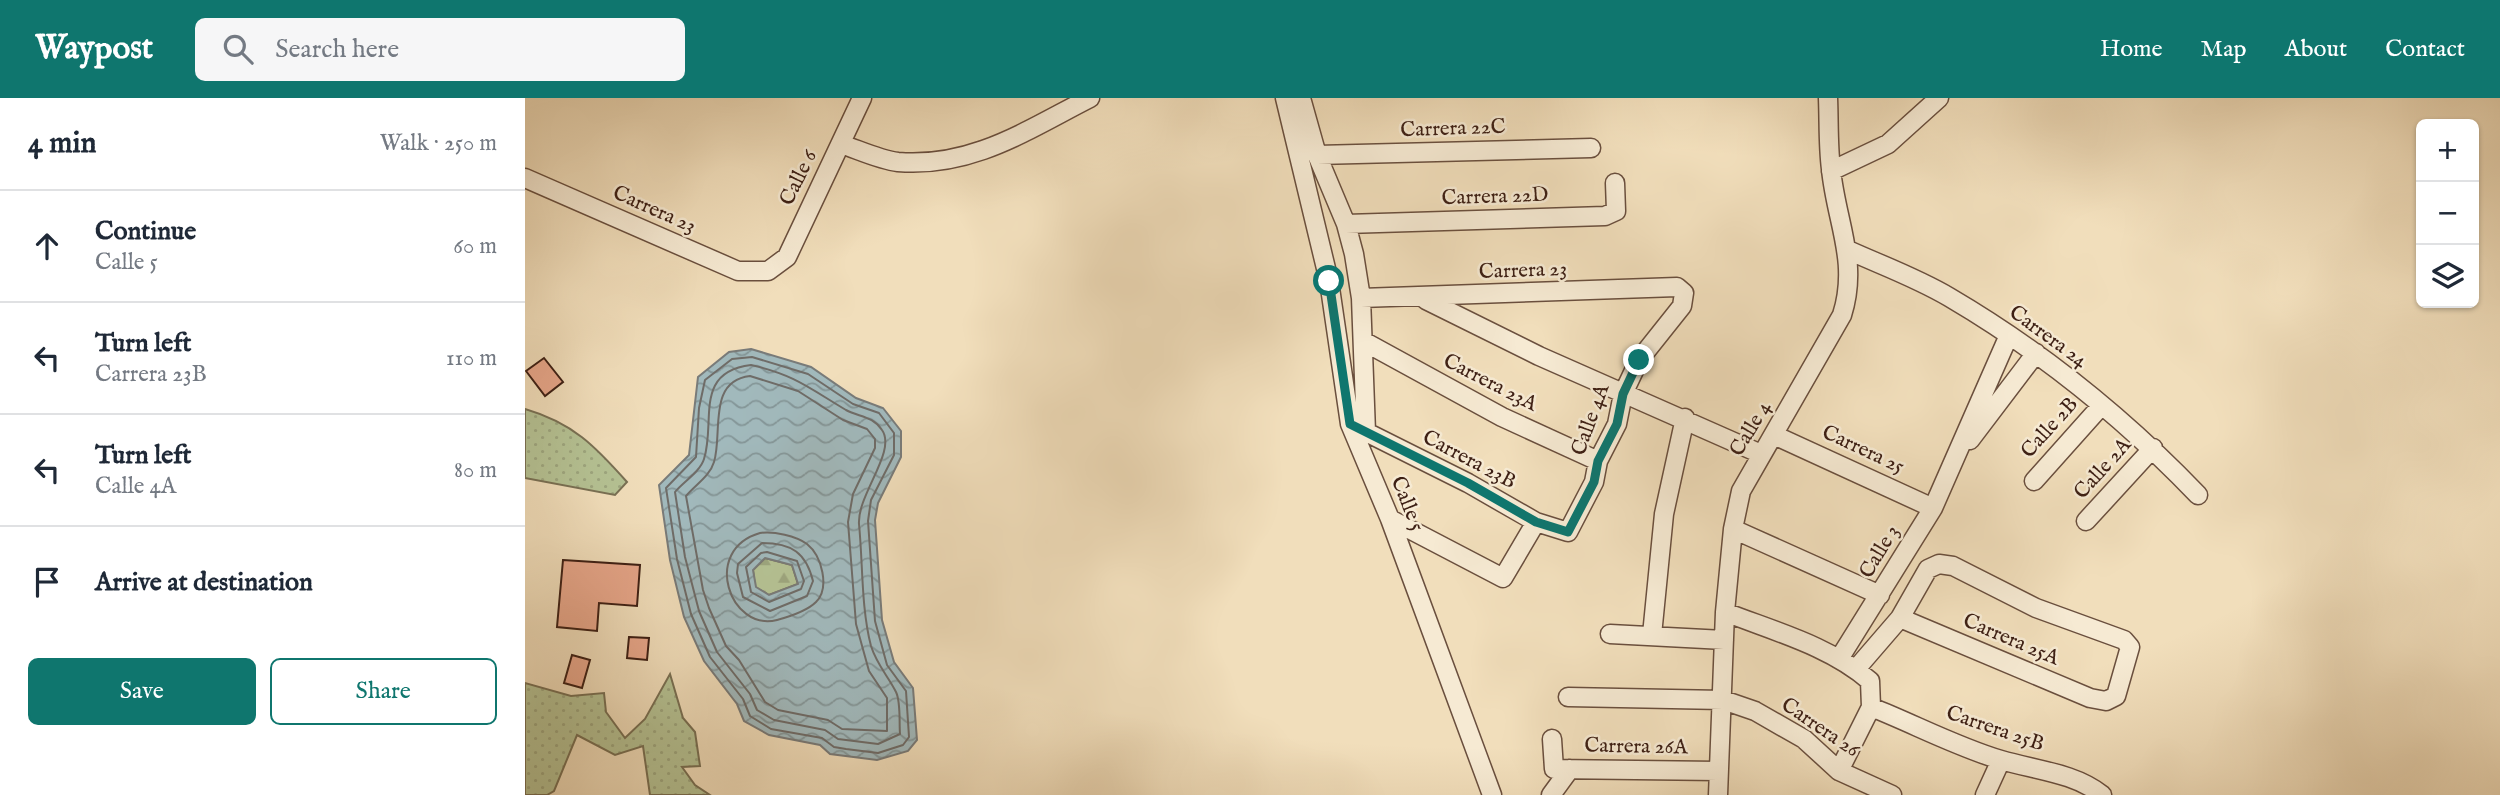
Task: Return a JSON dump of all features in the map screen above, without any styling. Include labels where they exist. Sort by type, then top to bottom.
[{"type":"street","name":"Calle 6","points":[[768,271],[787,257],[862,98]]},
{"type":"street","points":[[841,144],[895,162],[943,162],[984,152],[1090,98]]},
{"type":"street","name":"Calle 5","points":[[1285,98],[1329,281],[1358,428],[1492,795]]},
{"type":"street","points":[[1301,98],[1317,155],[1346,225],[1361,298],[1363,341],[1358,428]]},
{"type":"street","name":"Calle 4","points":[[1718,795],[1725,612],[1733,529],[1741,491],[1842,315],[1849,293],[1848,250],[1831,171],[1828,98]]},
{"type":"street","points":[[1831,171],[1888,144],[1939,98]]},
{"type":"street","name":"Carrera 22C","points":[[1317,155],[1591,148]]},
{"type":"street","name":"Carrera 23","points":[[525,178],[738,271],[768,271]]},
{"type":"street","name":"Carrera 22D","points":[[1346,225],[1605,216],[1616,211],[1615,183]]},
{"type":"street","name":"Carrera 24","points":[[1848,250],[1947,296],[2009,335],[2153,448],[2198,495]]},
{"type":"street","name":"Carrera 23","points":[[1361,298],[1423,298],[1677,287],[1684,293]]},
{"type":"street","name":"Calle 4A","points":[[1568,532],[1594,482],[1598,461],[1617,424],[1623,394],[1639,360],[1682,306],[1684,293]]},
{"type":"street","points":[[1423,298],[1539,356],[1623,394],[1685,418],[1761,454]]},
{"type":"street","name":"Calle 3","points":[[1839,659],[1933,508],[2009,335]]},
{"type":"street","name":"Carrera 23A","points":[[1363,341],[1502,417],[1598,461]]},
{"type":"street","name":"Calle 3","points":[[1951,465],[2036,354]]},
{"type":"street","name":"Calle 2B","points":[[2034,481],[2101,405]]},
{"type":"street","points":[[1652,635],[1664,514],[1685,418]]},
{"type":"street","name":"Carrera 23B","points":[[1358,428],[1536,522],[1568,532]]},
{"type":"street","name":"Carrera 25","points":[[1774,435],[1933,508]]},
{"type":"street","name":"Calle 2A","points":[[2087,521],[2153,448]]},
{"type":"street","points":[[1390,519],[1503,578],[1536,522]]},
{"type":"street","points":[[1733,529],[1880,595]]},
{"type":"street","name":"Carrera 25A","points":[[1939,564],[1953,566],[2036,608],[2124,640],[2130,647],[2116,696],[2106,701],[2090,698],[1900,618],[1928,569],[1939,564]]},
{"type":"street","points":[[1725,612],[1839,659],[1856,668],[1870,681],[1871,707],[1839,771]]},
{"type":"street","points":[[1856,668],[1900,618]]},
{"type":"street","points":[[1610,634],[1724,640]]},
{"type":"street","name":"Carrera 26","points":[[1568,697],[1723,700],[1755,712],[1804,738],[1839,771],[1892,795]]},
{"type":"street","name":"Carrera 25B","points":[[1871,707],[2001,760],[2090,786],[2102,795]]},
{"type":"street","points":[[1551,795],[1562,769],[1552,739]]},
{"type":"street","points":[[1985,795],[2001,760]]},
{"type":"street","name":"Carrera 26A","points":[[1562,769],[1718,771]]},
{"type":"green space","points":[[525,409],[557,421],[582,437],[627,482],[615,495],[525,478]]},
{"type":"green space","points":[[765,558],[792,565],[798,584],[769,595],[755,587],[753,570]]},
{"type":"green space","points":[[670,674],[683,718],[695,732],[700,766],[682,767],[695,785],[710,795],[650,795],[643,746],[615,755],[577,735],[554,791],[547,795],[525,795],[525,683],[571,696],[604,693],[606,712],[625,738],[645,719]]},
{"type":"water","points":[[751,349],[811,367],[856,398],[883,408],[901,431],[901,457],[878,503],[875,520],[882,620],[894,662],[913,688],[917,740],[908,751],[877,760],[830,754],[820,745],[769,735],[744,721],[737,704],[704,661],[684,617],[670,560],[659,485],[689,455],[698,377],[729,352]],"holes":[[[765,558],[792,565],[798,584],[769,595],[756,587],[753,570]]]},
{"type":"building","points":[[544,358],[563,382],[545,396],[526,371]]},
{"type":"building","points":[[563,560],[640,565],[637,606],[599,603],[597,631],[557,627]]},
{"type":"building","points":[[629,637],[649,638],[647,660],[627,658]]},
{"type":"building","points":[[572,655],[590,660],[582,688],[564,683]]},
{"type":"route","points":[[1329,281],[1335,337],[1350,424],[1468,483],[1536,522],[1568,532],[1594,482],[1598,461],[1617,424],[1623,394],[1639,360]]}]
